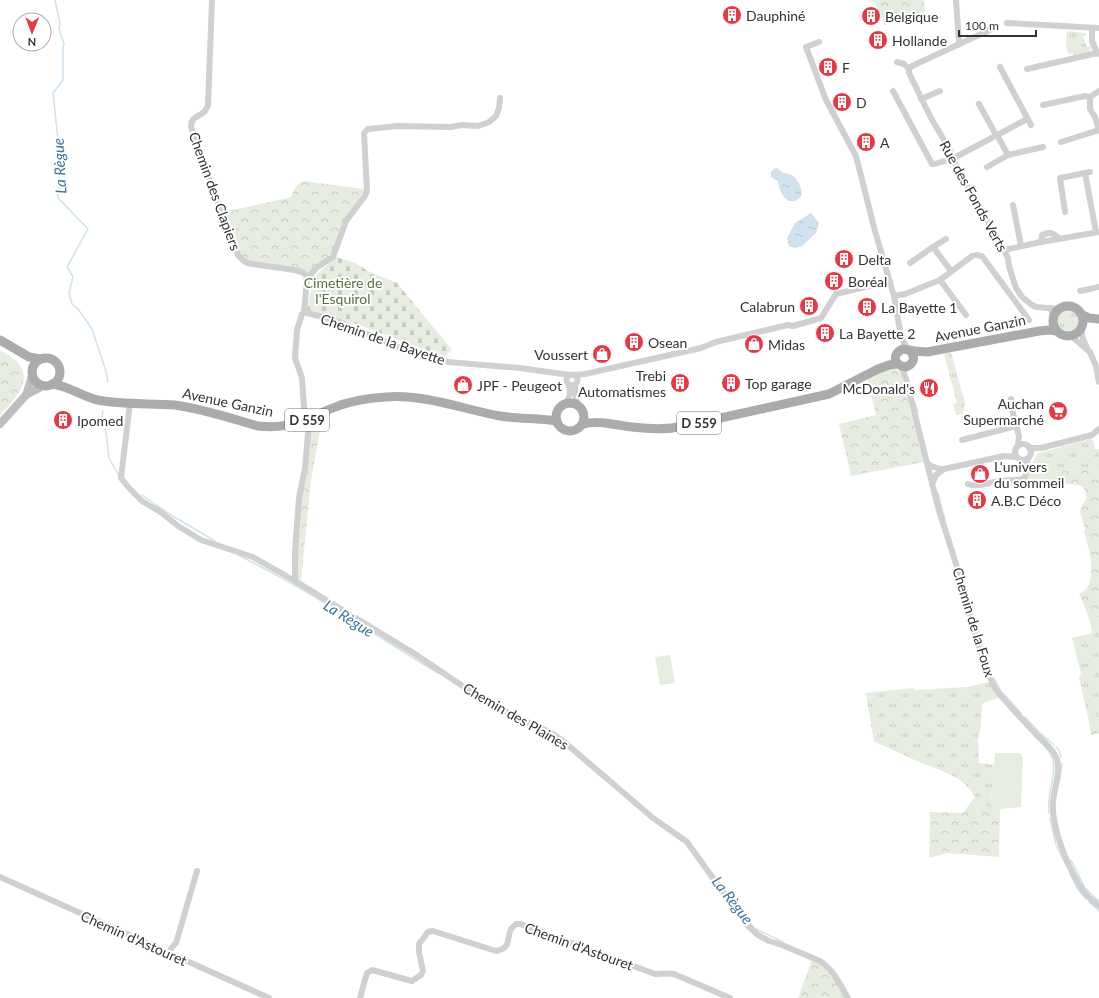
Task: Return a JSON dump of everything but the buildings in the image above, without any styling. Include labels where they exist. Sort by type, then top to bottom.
[{"type":"main road","points":[[1068,306],[1072,306],[1082,315],[1084,322],[1078,332],[1071,336],[1066,336],[1057,331],[1054,324],[1054,313],[1068,306]]},
{"type":"main road","name":"Avenue Ganzin","points":[[1039,331],[1044,328],[1054,313]]},
{"type":"main road","points":[[1082,315],[1089,318],[1099,319]]},
{"type":"main road","points":[[1082,327],[1099,319]]},
{"type":"main road","name":"Avenue Ganzin","points":[[904,358],[927,352],[1039,331],[1057,331]]},
{"type":"main road","points":[[0,340],[29,357],[40,359],[48,358],[55,361],[60,368],[59,378],[56,382],[26,395],[0,424]]},
{"type":"main road","points":[[0,346],[26,362],[36,382],[48,385]]},
{"type":"main road","name":"D 559","points":[[583,424],[590,422],[609,423],[660,430],[673,428],[788,402],[830,390],[904,358]]},
{"type":"main road","points":[[26,395],[33,365],[40,359]]},
{"type":"main road","name":"Avenue Ganzin","points":[[60,373],[67,382],[90,398],[130,403],[169,405],[195,409],[258,426],[268,427],[288,426],[308,420],[334,407],[352,402],[382,397],[402,396],[432,400],[502,416],[532,418],[557,417]]},
{"type":"main road","name":"Avenue Ganzin","points":[[48,385],[57,385],[81,393]]},
{"type":"main road","points":[[566,403],[577,404],[584,412],[585,416],[583,424],[576,430],[570,431],[562,429],[559,426],[557,417],[562,405],[566,403]]},
{"type":"main road","name":"D 559","points":[[584,412],[609,423]]},
{"type":"street","name":"Chemin des Clapiers","points":[[212,0],[208,105],[205,112],[192,119],[191,127],[194,136],[238,255],[247,263],[302,272],[306,275],[307,279]]},
{"type":"street","points":[[956,0],[958,44]]},
{"type":"street","points":[[1007,23],[1096,28],[1092,41],[1098,53],[1027,69]]},
{"type":"street","points":[[897,62],[904,64],[909,69],[912,66],[994,28]]},
{"type":"street","name":"Chemin de la Foux","points":[[819,42],[806,47],[826,100],[856,156],[875,231],[894,296],[901,336],[906,379],[931,481],[962,583],[977,641],[990,677],[1000,696],[1047,744],[1056,756],[1059,768],[1052,803],[1055,828],[1060,843],[1079,883],[1087,896],[1099,906]]},
{"type":"street","points":[[1000,67],[1031,125]]},
{"type":"street","name":"Rue des Fonds Verts","points":[[909,69],[909,73],[921,99],[951,152],[956,166],[1008,258],[1016,288],[1022,297]]},
{"type":"street","points":[[892,91],[932,164],[953,158],[1027,118]]},
{"type":"street","points":[[921,99],[940,91]]},
{"type":"street","points":[[1043,106],[1085,96],[1090,97],[1099,91]]},
{"type":"street","points":[[1061,142],[1099,130],[1090,109],[1090,97]]},
{"type":"street","points":[[304,406],[302,378],[295,358],[297,330],[304,312],[307,279],[316,268],[332,257],[346,221],[365,196],[367,191],[364,133],[368,129],[398,126],[478,126],[489,122],[496,116],[500,98]]},
{"type":"street","points":[[979,104],[1008,155]]},
{"type":"street","points":[[987,167],[1008,155],[1043,147]]},
{"type":"street","points":[[1004,250],[1041,242],[1042,235],[1047,233],[1054,234],[1059,238],[1098,232],[1088,173],[1060,178],[1065,212]]},
{"type":"street","points":[[1013,205],[1021,246]]},
{"type":"street","points":[[910,263],[946,239]]},
{"type":"street","points":[[933,247],[951,271]]},
{"type":"street","points":[[894,296],[905,294],[940,280],[974,255],[982,256],[1028,320]]},
{"type":"street","points":[[940,280],[966,315]]},
{"type":"street","points":[[572,380],[585,374],[701,348],[716,342],[788,325],[793,326],[821,318],[836,294],[890,281]]},
{"type":"street","points":[[1080,291],[1099,287]]},
{"type":"street","points":[[1015,302],[1022,297],[1032,305],[1054,313]]},
{"type":"street","name":"Chemin de la Bayette","points":[[304,312],[340,322],[398,346],[448,362],[558,372],[572,380]]},
{"type":"street","points":[[1082,327],[1083,339],[1096,366],[1099,382]]},
{"type":"street","points":[[1071,336],[1087,349]]},
{"type":"street","points":[[566,403],[570,393],[572,380]]},
{"type":"street","points":[[572,380],[577,404]]},
{"type":"street","points":[[968,484],[977,486],[1002,480],[1019,480],[1025,478],[1027,472],[1011,406],[1011,398]]},
{"type":"street","name":"Chemin des Plaines","points":[[130,403],[121,478],[128,488],[142,501],[201,540],[253,557],[415,654],[476,695],[520,719],[550,732],[568,744],[654,818],[687,842],[746,924],[758,935],[825,964],[832,971],[848,998]]},
{"type":"street","points":[[295,581],[297,526],[306,457],[308,420]]},
{"type":"street","points":[[962,440],[1016,426]]},
{"type":"street","points":[[928,466],[937,469],[944,469],[1023,452],[1092,435],[1099,429]]},
{"type":"street","points":[[928,466],[931,472],[938,474]]},
{"type":"street","points":[[931,481],[944,469]]},
{"type":"street","points":[[168,953],[176,943],[197,871]]},
{"type":"street","name":"Chemin d'Astouret","points":[[0,877],[269,998]]},
{"type":"street","name":"Chemin d'Astouret","points":[[360,998],[367,973],[372,970],[412,980],[421,975],[423,972],[419,944],[428,932],[433,931],[496,950],[502,949],[506,946],[511,929],[516,924],[520,924],[655,974],[674,974],[730,998]]},
{"type":"green space","points":[[871,0],[924,0],[925,12],[885,25],[875,3]]},
{"type":"green space","points":[[1067,31],[1085,33],[1087,35],[1083,37],[1087,47],[1091,47],[1089,52],[1074,56],[1073,53],[1068,54],[1066,45]]},
{"type":"green space","points":[[304,181],[364,189],[367,196],[346,223],[337,250],[314,274],[304,270],[247,261],[238,252],[225,212],[291,197],[298,185]]},
{"type":"green space","name":"Cimetière de l'Esquirol","points":[[337,257],[355,263],[370,272],[397,283],[452,350],[444,357],[351,322],[307,310],[314,277]]},
{"type":"green space","points":[[1068,310],[1076,313],[1079,321],[1076,329],[1068,332],[1060,329],[1057,321],[1060,313]]},
{"type":"green space","points":[[0,350],[16,361],[22,368],[24,375],[23,383],[16,397],[0,415]]},
{"type":"green space","points":[[951,352],[965,403],[963,414],[956,415],[953,404],[957,403],[944,354]]},
{"type":"green space","points":[[890,367],[898,370],[901,374],[924,462],[851,476],[839,424],[876,415],[867,377]]},
{"type":"green space","points":[[322,418],[311,481],[301,580],[293,578],[305,459],[306,423]]},
{"type":"green space","points":[[1091,439],[1093,440],[1095,449],[1099,449],[1099,464],[1074,473],[1066,471],[1051,472],[1028,478],[1031,465],[1038,453]]},
{"type":"green space","points":[[1099,464],[1099,614],[1090,622],[1079,593],[1085,590],[1089,584],[1091,576],[1089,548],[1080,512],[1081,507],[1087,498],[1084,488],[1079,485],[1063,482],[1060,479],[1044,489],[1015,484],[1026,482],[1028,478],[1051,472],[1067,471],[1074,473]]},
{"type":"green space","points":[[1099,614],[1099,714],[1088,717],[1079,678],[1081,673],[1072,638],[1092,633],[1090,622]]},
{"type":"green space","points":[[670,655],[675,683],[660,685],[655,657]]},
{"type":"green space","points":[[989,682],[999,697],[982,704],[981,726],[978,738],[979,763],[994,765],[991,802],[992,807],[968,806],[975,797],[964,783],[957,778],[874,742],[866,693],[913,688],[916,690],[967,687]]},
{"type":"green space","points":[[1099,714],[1099,733],[1091,735],[1088,717]]},
{"type":"green space","points":[[995,753],[1020,753],[1023,758],[1021,807],[1000,809],[992,807],[991,802]]},
{"type":"green space","points":[[968,806],[992,807],[1000,809],[999,857],[947,853],[929,858],[930,812],[963,813]]},
{"type":"green space","points":[[812,960],[829,971],[846,998],[798,998]]},
{"type":"water","points":[[776,168],[783,173],[790,174],[798,181],[802,192],[800,198],[789,201],[783,196],[779,188],[778,181],[771,176],[771,172]]},
{"type":"water","points":[[811,213],[819,223],[816,233],[802,246],[795,248],[789,246],[787,238],[795,223]]},
{"type":"waterway","name":"La Règue","points":[[55,0],[60,23],[59,29],[64,44],[63,80],[53,93],[60,159],[58,198],[88,229],[67,267],[73,277],[69,293],[72,304],[78,309],[92,329],[106,371],[108,382]]},
{"type":"waterway","points":[[915,403],[918,412]]},
{"type":"waterway","name":"La Règue","points":[[103,411],[102,418],[106,432],[109,458],[119,476]]},
{"type":"waterway","points":[[938,493],[945,520]]},
{"type":"waterway","name":"La Règue","points":[[142,495],[171,515],[215,541]]},
{"type":"waterway","name":"La Règue","points":[[238,555],[289,582],[438,673]]},
{"type":"waterway","points":[[975,622],[982,644]]},
{"type":"waterway","points":[[994,679],[1001,691],[1021,713]]},
{"type":"waterway","points":[[1025,717],[1054,745]]},
{"type":"waterway","points":[[1034,736],[1049,751],[1052,757],[1054,770],[1049,799],[1049,813]]},
{"type":"waterway","points":[[1056,747],[1059,750],[1061,757]]},
{"type":"waterway","points":[[1060,778],[1062,764]]},
{"type":"waterway","points":[[1050,818],[1056,845],[1066,865]]},
{"type":"waterway","points":[[1071,860],[1085,888],[1099,901]]},
{"type":"waterway","points":[[1070,874],[1077,888],[1086,899]]},
{"type":"waterway","name":"La Règue","points":[[719,882],[754,928],[783,942]]},
{"type":"waterway","points":[[1089,902],[1099,911]]},
{"type":"place","name":"Dauphiné","points":[[732,15]]},
{"type":"place","name":"Belgique","points":[[871,16]]},
{"type":"place","name":"Hollande","points":[[878,40]]},
{"type":"place","name":"F","points":[[828,67]]},
{"type":"place","name":"D","points":[[842,102]]},
{"type":"place","name":"A","points":[[866,142]]},
{"type":"place","name":"Delta","points":[[844,259]]},
{"type":"place","name":"Boréal","points":[[834,281]]},
{"type":"place","name":"Calabrun","points":[[809,306]]},
{"type":"place","name":"La Bayette 1","points":[[867,307]]},
{"type":"place","name":"La Bayette 2","points":[[825,333]]},
{"type":"place","name":"Osean","points":[[634,342]]},
{"type":"place","name":"Midas","points":[[754,344]]},
{"type":"place","name":"Voussert","points":[[602,354]]},
{"type":"place","name":"Trebi Automatismes","points":[[680,383]]},
{"type":"place","name":"Top garage","points":[[731,383]]},
{"type":"place","name":"JPF - Peugeot","points":[[463,385]]},
{"type":"place","name":"McDonald's","points":[[929,388]]},
{"type":"place","name":"Auchan Supermarché","points":[[1058,411]]},
{"type":"place","name":"Ipomed","points":[[63,420]]},
{"type":"place","name":"L'univers du sommeil","points":[[980,474]]},
{"type":"place","name":"A.B.C Déco","points":[[977,500]]}]
